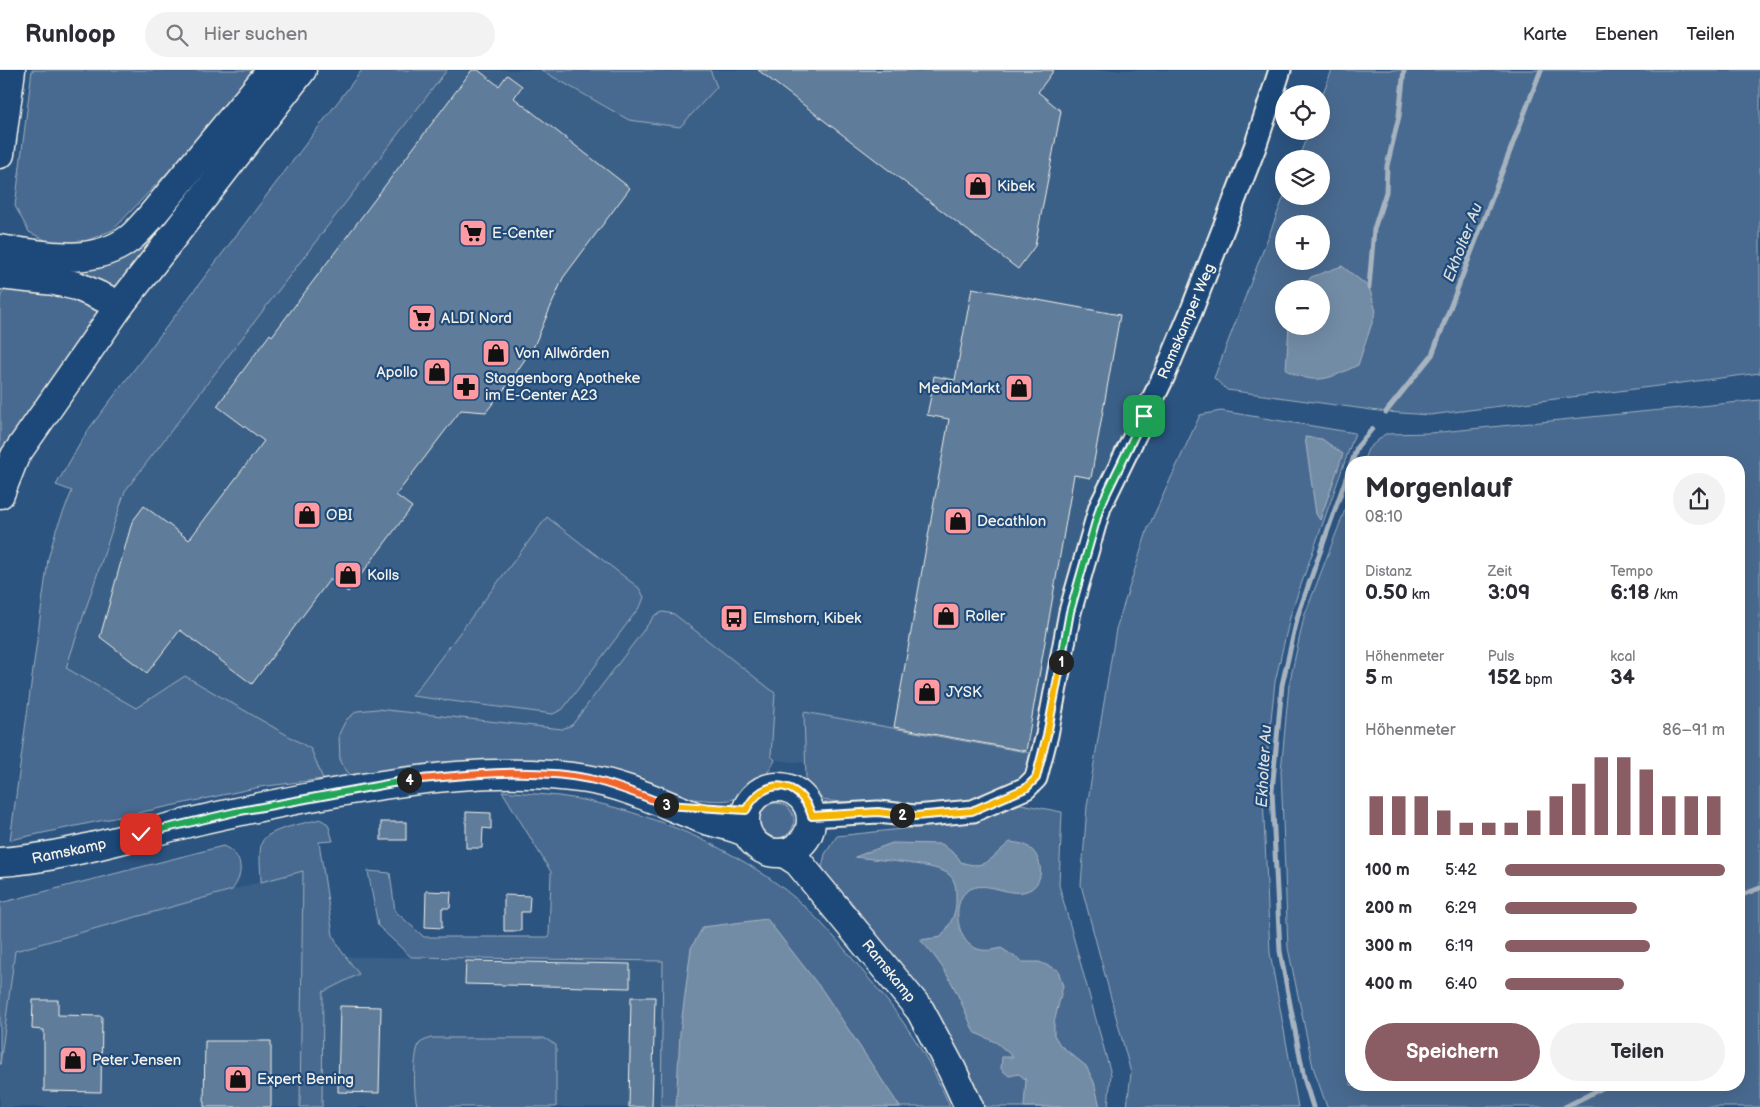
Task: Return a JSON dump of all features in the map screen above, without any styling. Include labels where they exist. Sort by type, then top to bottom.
[{"type":"main road","points":[[0,154],[12,70]]},
{"type":"main road","points":[[0,249],[62,258],[88,256],[128,240],[148,220],[272,70]]},
{"type":"main road","points":[[0,494],[15,456],[120,305],[302,70]]},
{"type":"main road","points":[[0,275],[55,281],[77,286],[120,305]]},
{"type":"main road","name":"Ramskamp","points":[[0,862],[25,860],[67,852],[235,812],[407,780],[477,774],[544,775],[589,779],[667,805],[746,822],[754,843],[763,850],[773,853],[784,853],[798,862],[920,1010],[952,1070],[968,1107]]},
{"type":"main road","points":[[746,822],[752,798],[763,790],[775,786],[788,787],[800,794],[808,804],[812,816],[811,828],[805,840],[796,848],[784,853]]},
{"type":"street","name":"Ramskamper Weg","points":[[812,816],[878,812],[915,816],[972,811],[1026,788],[1036,778],[1047,735],[1070,612],[1100,507],[1164,376],[1191,312],[1255,147],[1280,70]]},
{"type":"shaded area","points":[[32,70],[258,70],[244,92],[113,230],[83,242],[49,242],[29,232],[15,206]]},
{"type":"shaded area","points":[[362,70],[447,70],[125,491],[66,668],[136,708],[185,676],[311,749],[323,779],[260,787],[10,840],[48,559],[56,530],[72,491],[56,485],[88,430]]},
{"type":"shaded area","points":[[447,70],[541,70],[629,120],[716,87],[710,70],[1269,70],[1246,145],[1187,299],[1115,458],[1024,775],[818,800],[810,791],[806,779],[805,763],[775,760],[769,773],[758,783],[741,796],[728,800],[406,771],[323,779],[311,749],[136,709],[66,668],[125,491]]},
{"type":"shaded area","points":[[541,70],[710,70],[717,87],[680,127],[629,120]]},
{"type":"shaded area","points":[[1332,70],[1760,70],[1760,373],[1430,415],[1386,412],[1227,390],[1214,378],[1275,219],[1275,270],[1330,270],[1330,215],[1277,215],[1281,205],[1330,205],[1330,150],[1302,150],[1305,140],[1330,140],[1330,85],[1326,85]]},
{"type":"shaded area","points":[[221,152],[113,291],[52,266],[73,266]]},
{"type":"shaded area","points":[[1342,266],[1369,287],[1376,311],[1358,365],[1339,374],[1322,379],[1306,378],[1286,370],[1288,335],[1330,335],[1330,280],[1309,280],[1311,277]]},
{"type":"shaded area","points":[[10,283],[103,307],[0,462],[0,302],[1,295]]},
{"type":"shaded area","points":[[1760,400],[1760,1107],[1327,1107],[1313,1067],[1288,948],[1281,771],[1289,685],[1304,617],[1345,510],[1345,1091],[1745,1091],[1745,456],[1365,456],[1368,449],[1385,434],[1431,433]]},
{"type":"shaded area","points":[[1221,411],[1355,433],[1347,456],[1345,456],[1345,461],[1291,613],[1275,682],[1263,795],[1270,953],[1298,1107],[1127,1107],[1131,1073],[1081,885],[1087,806],[1116,629],[1148,528],[1200,415]]},
{"type":"shaded area","points":[[1305,437],[1322,439],[1343,454],[1320,520],[1316,514]]},
{"type":"shaded area","points":[[547,517],[639,588],[644,597],[641,605],[563,709],[553,714],[412,696]]},
{"type":"shaded area","points":[[663,612],[674,614],[775,693],[771,756],[775,760],[762,779],[744,795],[729,800],[714,801],[406,771],[350,775],[340,762],[339,734],[346,720],[357,711],[377,709],[562,729],[572,725],[655,615]]},
{"type":"shaded area","points":[[804,712],[1031,753],[1024,775],[1002,791],[971,803],[916,808],[818,800],[810,791],[806,779]]},
{"type":"shaded area","points":[[502,791],[559,796],[588,801],[647,817],[706,842],[760,872],[795,898],[816,918],[837,940],[878,990],[902,1021],[923,1053],[950,1107],[661,1107],[663,961],[411,957],[378,926],[368,871],[390,873],[395,911],[424,937],[549,937],[551,872]]},
{"type":"shaded area","points":[[776,803],[783,804],[789,808],[793,814],[793,828],[789,834],[783,838],[776,839],[769,838],[763,834],[759,828],[758,821],[759,814],[763,808],[769,804]]},
{"type":"shaded area","points":[[1021,804],[1062,812],[1059,885],[1111,1074],[1108,1107],[981,1107],[927,1002],[850,900],[821,872],[825,854],[837,836],[966,822]]},
{"type":"shaded area","points":[[320,819],[328,824],[333,841],[319,842],[333,935],[340,949],[359,974],[323,992],[322,1107],[300,1107],[303,871],[261,882],[260,851],[265,837],[271,833]]},
{"type":"shaded area","points":[[1010,842],[1025,845],[1035,853],[1040,866],[1039,879],[1036,885],[1023,892],[983,886],[967,891],[959,904],[958,921],[960,930],[969,944],[975,948],[992,950],[1001,948],[1023,962],[1039,962],[1058,970],[1063,986],[1054,1023],[1054,1035],[1060,1045],[1086,1066],[1094,1082],[1100,1107],[1024,1107],[1026,1080],[1019,1074],[1009,1076],[1001,1069],[1002,1057],[1013,1057],[997,1043],[974,1032],[958,995],[945,972],[920,940],[941,937],[952,919],[956,903],[956,891],[954,881],[950,875],[928,867],[902,862],[855,857],[892,843],[942,844],[957,856],[961,862],[977,865],[988,861]]},
{"type":"shaded area","points":[[223,846],[235,854],[240,865],[239,877],[232,890],[15,951],[0,1065],[0,903]]},
{"type":"shaded area","points":[[303,870],[302,956],[664,961],[661,1107],[0,1107],[0,1065],[15,951]]},
{"type":"shaded area","points":[[767,919],[823,991],[900,1107],[676,1107],[680,1033],[691,948],[703,927]]},
{"type":"shaded area","points":[[431,1038],[544,1038],[556,1045],[556,1107],[418,1107],[415,1085],[416,1055],[420,1043]]},
{"type":"building","points":[[472,70],[478,70],[499,86],[507,75],[522,86],[514,98],[630,188],[563,278],[534,346],[509,383],[486,412],[461,410],[396,495],[412,507],[348,592],[330,579],[252,684],[180,630],[147,673],[100,637],[132,522],[144,506],[189,540],[264,441],[217,406]]},
{"type":"building","name":"Kibek","points":[[758,70],[1054,70],[1038,92],[1061,111],[1035,246],[1018,269]]},
{"type":"building","points":[[972,288],[1120,315],[1091,478],[1074,475],[1026,751],[894,727],[949,419],[927,415],[934,376],[955,380]]},
{"type":"building","points":[[466,812],[491,813],[491,829],[483,828],[482,848],[466,848]]},
{"type":"building","points":[[381,822],[406,822],[406,840],[381,840]]},
{"type":"building","points":[[426,891],[451,892],[450,908],[442,908],[442,928],[425,927]]},
{"type":"building","points":[[504,895],[530,896],[529,912],[521,912],[521,931],[504,931]]},
{"type":"building","points":[[466,961],[630,964],[630,988],[465,984]]},
{"type":"building","points":[[631,997],[655,997],[652,1107],[629,1107]]},
{"type":"building","name":"Peter Jensen","points":[[33,1000],[58,1000],[58,1015],[102,1016],[101,1092],[44,1091],[44,1030],[32,1029]]},
{"type":"building","points":[[340,1006],[381,1007],[379,1093],[338,1092]]},
{"type":"building","name":"Expert Bening","points":[[205,1041],[271,1041],[271,1107],[204,1107]]},
{"type":"waterway","points":[[1369,287],[1374,229],[1386,192],[1387,166],[1399,116],[1404,70]]},
{"type":"waterway","name":"Ekholter Au","points":[[1386,412],[1432,355],[1541,70]]},
{"type":"waterway","name":"Ekholter Au","points":[[1354,456],[1357,447],[1372,429]]},
{"type":"waterway","name":"Ekholter Au","points":[[1313,1107],[1304,1078],[1280,951],[1272,791],[1282,685],[1298,615],[1345,481]]},
{"type":"waterway","points":[[1745,894],[1760,888]]},
{"type":"waterway","points":[[1565,1107],[1596,1091]]},
{"type":"place","name":"Kibek","points":[[978,186]]},
{"type":"place","name":"E-Center","points":[[473,233]]},
{"type":"place","name":"ALDI Nord","points":[[422,318]]},
{"type":"place","name":"Von Allwörden","points":[[496,353]]},
{"type":"place","name":"Apollo","points":[[437,372]]},
{"type":"place","name":"Staggenborg Apotheke im E-Center A23","points":[[466,387]]},
{"type":"place","name":"MediaMarkt","points":[[1019,388]]},
{"type":"place","name":"OBI","points":[[307,515]]},
{"type":"place","name":"Decathlon","points":[[958,521]]},
{"type":"place","name":"Kolls","points":[[348,575]]},
{"type":"place","name":"Roller","points":[[946,616]]},
{"type":"place","name":"Elmshorn, Kibek","points":[[734,618]]},
{"type":"place","name":"JYSK","points":[[927,692]]},
{"type":"place","name":"Peter Jensen","points":[[73,1060]]},
{"type":"place","name":"Expert Bening","points":[[238,1079]]},
{"type":"route","points":[[141,834],[235,812],[361,788],[407,780],[477,774],[544,775],[589,779],[667,805],[746,810],[752,798],[763,790],[775,786],[788,787],[800,794],[808,804],[812,816],[878,812],[915,816],[972,811],[1002,799],[1026,788],[1036,778],[1047,735],[1070,612],[1100,507],[1144,416]]}]
